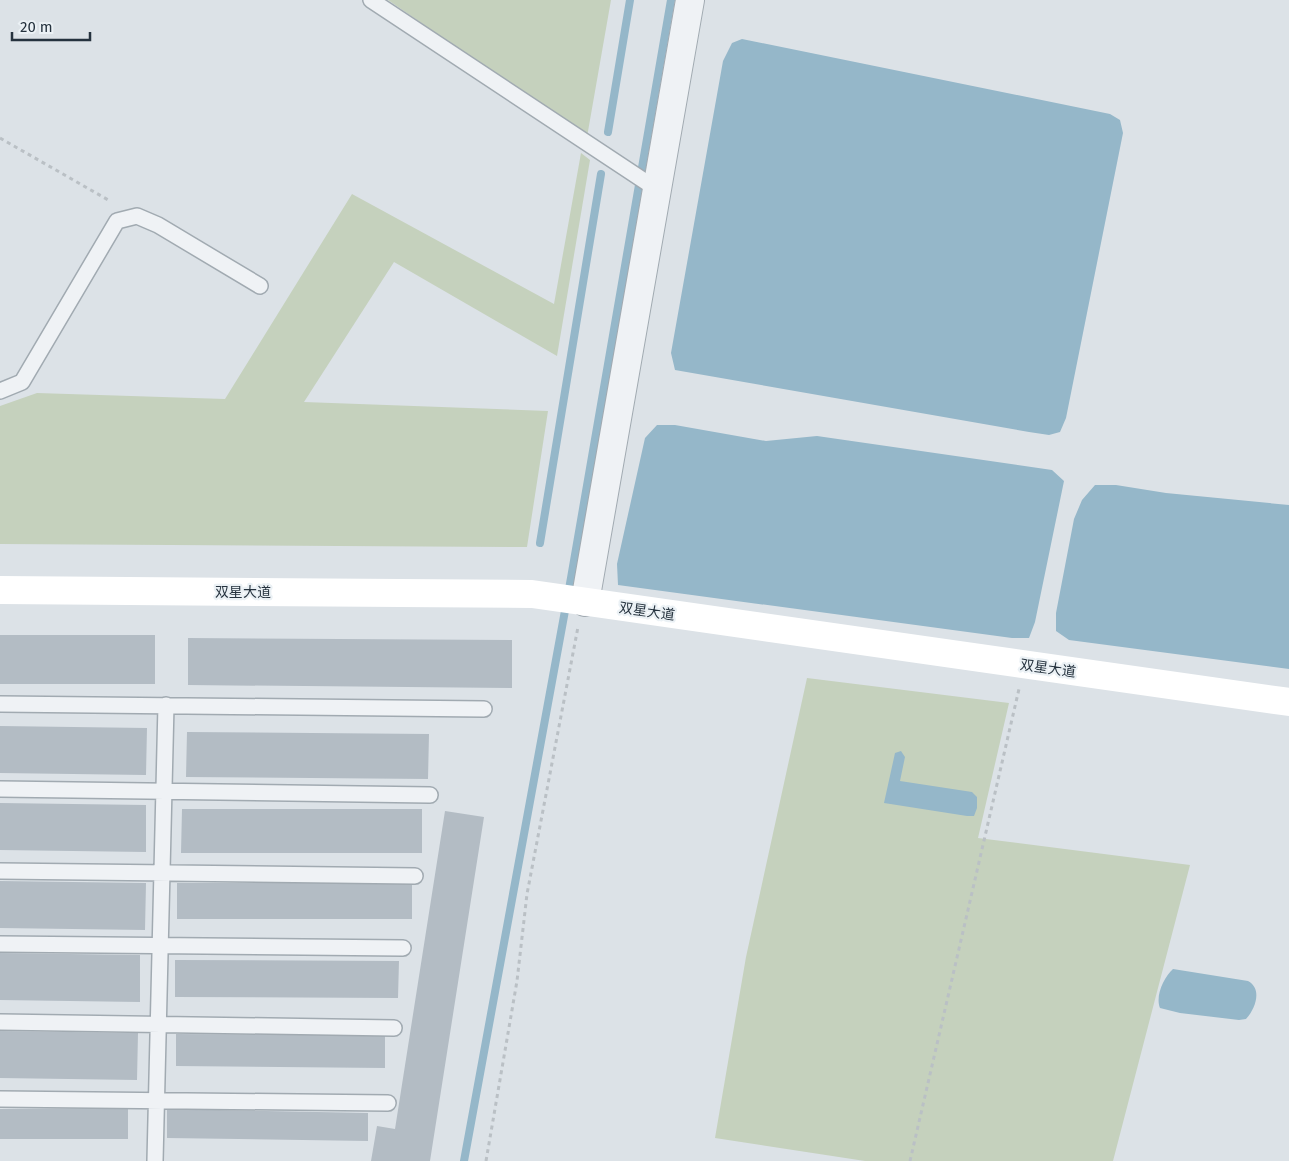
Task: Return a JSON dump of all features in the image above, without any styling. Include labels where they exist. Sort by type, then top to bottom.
[{"type":"street","points":[[573,600],[658,190],[690,0]]},
{"type":"street","name":"双星大道","points":[[0,590],[522,594],[1289,702]]},
{"type":"lane","points":[[370,0],[658,190]]},
{"type":"lane","points":[[0,392],[22,382],[117,221],[137,216],[158,226],[260,286]]},
{"type":"lane","points":[[0,704],[484,709]]},
{"type":"lane","points":[[155,1161],[166,705]]},
{"type":"lane","points":[[0,789],[430,795]]},
{"type":"lane","points":[[0,871],[415,876]]},
{"type":"lane","points":[[0,944],[404,948]]},
{"type":"lane","points":[[0,1022],[394,1028]]},
{"type":"lane","points":[[0,1099],[388,1104]]},
{"type":"path","points":[[0,138],[137,216]]},
{"type":"path","points":[[486,1161],[517,981],[527,894],[576,633],[573,600]]},
{"type":"path","points":[[910,1161],[1025,665]]},
{"type":"green space","points":[[388,0],[611,0],[587,137]]},
{"type":"green space","points":[[581,153],[590,160],[557,356],[394,262],[304,402],[548,411],[527,547],[0,544],[0,406],[37,393],[225,399],[352,194],[554,304]]},
{"type":"green space","points":[[807,678],[1009,703],[978,838],[1190,865],[1113,1161],[865,1161],[715,1138],[746,957]]},
{"type":"water","points":[[742,39],[1110,114],[1120,120],[1123,133],[1066,418],[1060,432],[1049,435],[1029,432],[675,370],[671,353],[723,61],[732,43]]},
{"type":"water","points":[[657,425],[675,425],[766,441],[817,436],[1052,470],[1064,481],[1035,622],[1029,638],[1012,638],[618,585],[617,564],[645,438]]},
{"type":"water","points":[[1095,485],[1116,485],[1166,493],[1289,505],[1289,669],[1069,640],[1056,631],[1056,613],[1074,519],[1082,500]]},
{"type":"water","points":[[901,751],[905,757],[900,781],[972,792],[977,797],[977,808],[974,816],[884,803],[895,753]]},
{"type":"water","points":[[1173,969],[1248,981],[1255,989],[1255,1005],[1246,1019],[1239,1020],[1180,1013],[1160,1008],[1161,987]]},
{"type":"building","points":[[0,635],[155,635],[155,684],[0,684]]},
{"type":"building","points":[[188,638],[512,640],[512,688],[188,685]]},
{"type":"building","points":[[0,726],[147,728],[146,775],[0,773]]},
{"type":"building","points":[[187,732],[429,734],[428,779],[186,777]]},
{"type":"building","points":[[0,803],[146,805],[146,852],[0,850]]},
{"type":"building","points":[[182,809],[422,809],[422,853],[181,853]]},
{"type":"building","points":[[445,811],[484,817],[430,1161],[371,1161],[377,1126],[395,1129]]},
{"type":"building","points":[[0,881],[146,883],[145,930],[0,928]]},
{"type":"building","points":[[177,883],[412,883],[412,919],[177,919]]},
{"type":"building","points":[[0,953],[140,955],[140,1002],[0,1000]]},
{"type":"building","points":[[175,960],[399,961],[398,998],[175,997]]},
{"type":"building","points":[[0,1031],[138,1033],[137,1080],[0,1078]]},
{"type":"building","points":[[176,1034],[385,1035],[385,1068],[176,1066]]},
{"type":"building","points":[[128,1108],[128,1139],[0,1139],[0,1109]]},
{"type":"building","points":[[167,1109],[368,1113],[368,1141],[167,1138]]},
{"type":"waterway","points":[[608,132],[630,0]]},
{"type":"waterway","points":[[464,1161],[571,578],[671,0]]},
{"type":"waterway","points":[[540,543],[601,174]]}]
